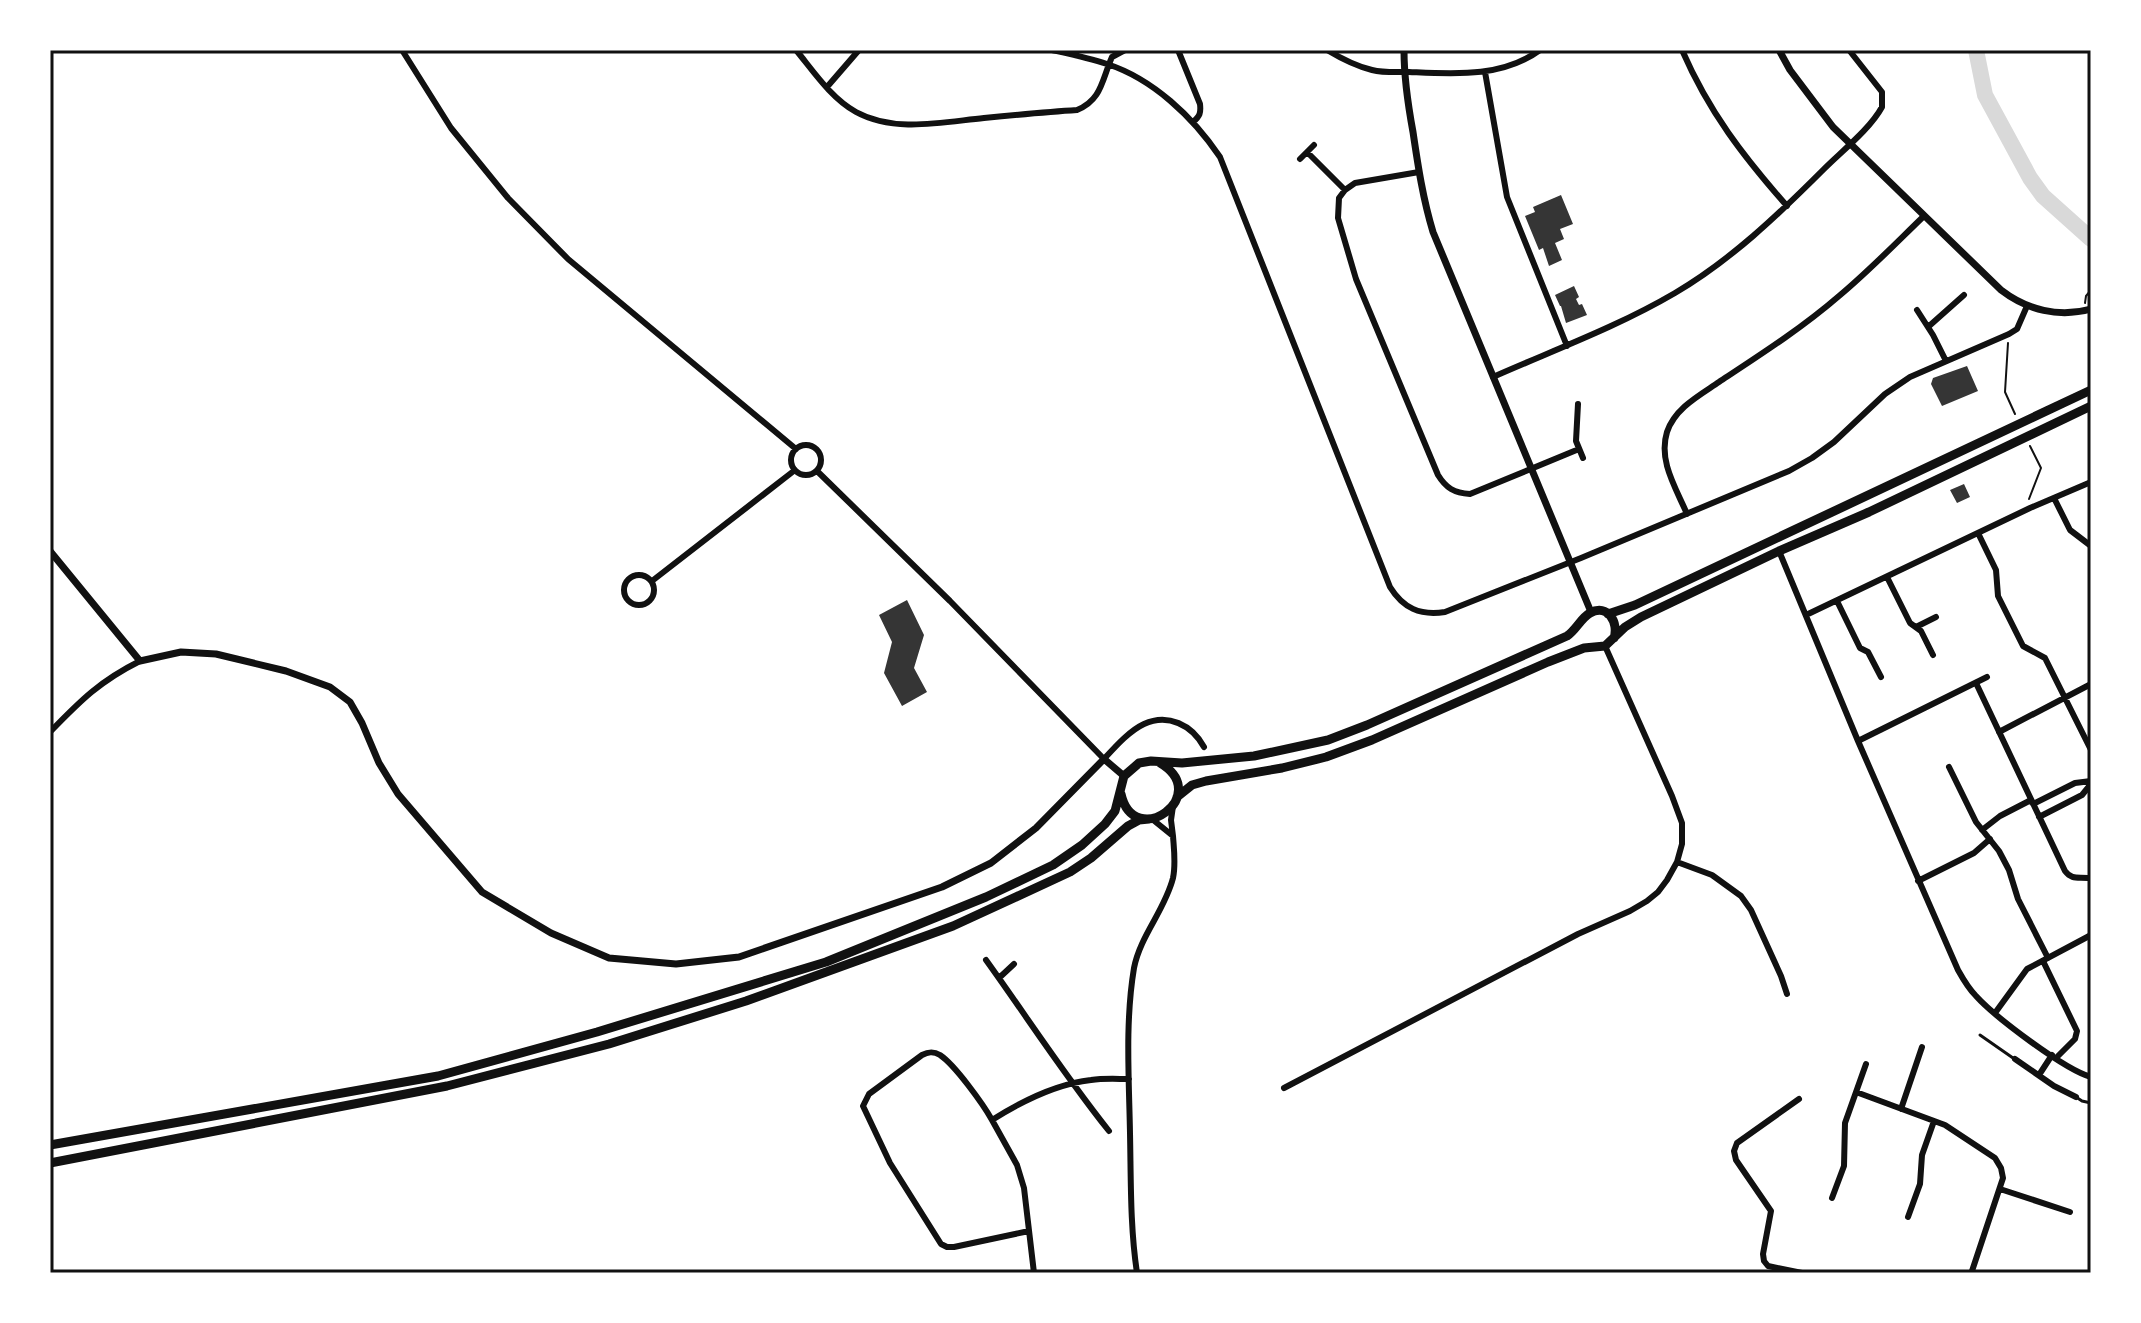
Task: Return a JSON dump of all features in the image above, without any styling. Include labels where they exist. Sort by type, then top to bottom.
[{"type":"highway","points":[[1608,614],[1635,605],[2091,390]]},
{"type":"highway","points":[[50,1163],[447,1086],[609,1044],[746,1001],[953,926],[1070,872],[1128,826],[1139,820],[1165,815],[1192,785],[1326,757],[1372,740],[1548,662],[1584,648],[1601,646],[1641,617],[2091,406]]},
{"type":"highway","points":[[50,1145],[438,1076],[597,1032],[826,962],[986,897],[1053,865],[1105,824],[1115,811],[1124,776],[1139,763],[1182,763],[1254,756],[1328,740],[1567,636],[1591,612],[1608,614],[1616,626],[1614,638]]},
{"type":"highway","points":[[1582,620],[1583,637],[1592,646],[1601,646]]},
{"type":"highway","points":[[1157,762],[1174,775],[1178,785],[1175,802]]},
{"type":"highway","points":[[1120,791],[1126,807],[1140,818],[1150,819]]},
{"type":"street","points":[[402,50],[451,128],[508,198],[568,259],[796,449]]},
{"type":"street","points":[[796,50],[842,102],[870,119],[903,124],[1077,110],[1088,106],[1097,97],[1112,57],[1125,50]]},
{"type":"street","points":[[827,87],[859,50]]},
{"type":"street","points":[[1052,50],[1109,64],[1151,87],[1193,122],[1220,157],[1390,587],[1408,607],[1420,612],[1445,612],[1789,471],[1834,442],[1885,394],[1910,377],[2017,329],[2027,306]]},
{"type":"street","points":[[1178,50],[1200,104],[1199,117],[1193,122]]},
{"type":"street","points":[[1327,50],[1346,62],[1375,71],[1405,72],[1485,72],[1504,69],[1540,50]]},
{"type":"street","points":[[1404,50],[1419,172],[1433,232],[1591,612]]},
{"type":"street","points":[[1682,50],[1715,115],[1735,145],[1787,206]]},
{"type":"street","points":[[1779,50],[1790,70],[1833,127],[2013,300],[2049,312],[2071,313],[2088,306]]},
{"type":"street","points":[[1493,377],[1621,322],[1677,292],[1739,248],[1787,206],[1882,107],[1882,92],[1849,50]]},
{"type":"street","points":[[1485,72],[1507,197],[1567,346]]},
{"type":"street","points":[[1300,159],[1314,145]]},
{"type":"street","points":[[1307,152],[1345,190]]},
{"type":"street","points":[[1419,172],[1355,183],[1339,198],[1338,218],[1356,279],[1444,484],[1459,493],[1470,494],[1579,449]]},
{"type":"street","points":[[1687,514],[1666,463],[1667,430],[1676,415],[1838,298],[1924,216]]},
{"type":"street","points":[[1928,327],[1964,295]]},
{"type":"street","points":[[1917,310],[1946,361]]},
{"type":"street","points":[[1578,404],[1576,441],[1583,458]]},
{"type":"street","points":[[807,445],[818,450],[822,459],[817,471],[806,476],[795,470],[791,461],[796,449],[807,445]]},
{"type":"street","points":[[652,581],[795,470]]},
{"type":"street","points":[[817,471],[1124,776]]},
{"type":"street","points":[[1806,615],[2091,482]]},
{"type":"street","points":[[2054,498],[2070,530],[2091,546]]},
{"type":"street","points":[[1978,533],[1996,570],[1998,596],[2023,646],[2045,658],[2091,750]]},
{"type":"street","points":[[50,551],[140,661]]},
{"type":"street","points":[[1779,551],[1958,970],[1972,992],[1995,1013],[2054,1057],[2091,1077]]},
{"type":"street","points":[[643,575],[652,581],[654,594],[647,603],[637,605],[627,599],[624,589],[631,577],[643,575]]},
{"type":"street","points":[[1887,577],[1910,623],[1921,631],[1933,655]]},
{"type":"street","points":[[1837,601],[1860,648],[1868,652],[1881,677]]},
{"type":"street","points":[[1916,627],[1936,617]]},
{"type":"street","points":[[1284,1088],[1578,934],[1630,911],[1658,892],[1677,862],[1682,844],[1682,823],[1601,646]]},
{"type":"street","points":[[50,732],[83,697],[115,674],[140,661],[181,652],[216,654],[286,671],[330,687],[350,702],[379,763],[398,794],[482,892],[551,933],[609,958],[676,964],[739,957],[942,887],[991,863],[1036,828],[1137,728],[1154,721],[1179,722],[1199,737],[1204,747]]},
{"type":"street","points":[[1858,741],[1987,677]]},
{"type":"street","points":[[1976,683],[2065,871],[2075,879],[2090,877]]},
{"type":"street","points":[[1999,732],[2091,684]]},
{"type":"street","points":[[1949,767],[1982,830],[2009,870],[2018,899],[2077,1031],[2075,1039],[2039,1075]]},
{"type":"street","points":[[1982,830],[2000,816],[2075,783],[2091,783]]},
{"type":"street","points":[[2039,817],[2082,795],[2091,783]]},
{"type":"street","points":[[1137,1273],[1132,1229],[1128,1039],[1135,964],[1172,880],[1175,861],[1171,820],[1175,802]]},
{"type":"street","points":[[1150,819],[1173,836]]},
{"type":"street","points":[[1918,881],[1974,853],[1990,839]]},
{"type":"street","points":[[1677,862],[1712,875],[1741,896],[1751,910],[1787,994]]},
{"type":"street","points":[[1995,1013],[2027,969],[2091,935]]},
{"type":"street","points":[[986,960],[1109,1131]]},
{"type":"street","points":[[999,978],[1014,964]]},
{"type":"street","points":[[1901,1109],[1922,1047]]},
{"type":"street","points":[[1029,1231],[954,1247],[941,1244],[890,1163],[863,1106],[869,1094],[922,1055],[935,1053],[941,1056],[982,1103],[1017,1165],[1024,1188],[1034,1273]]},
{"type":"street","points":[[2015,1059],[2076,1097]]},
{"type":"street","points":[[1832,1198],[1844,1166],[1845,1123],[1866,1064]]},
{"type":"street","points":[[992,1120],[1022,1101],[1074,1084],[1090,1080],[1129,1079]]},
{"type":"street","points":[[1856,1092],[1945,1125],[1995,1158],[2003,1178],[1971,1272]]},
{"type":"street","points":[[1799,1099],[1737,1143],[1734,1151],[1736,1160],[1771,1211],[1764,1261],[1768,1266],[1802,1273]]},
{"type":"street","points":[[1908,1217],[1920,1184],[1922,1155],[1934,1121]]},
{"type":"street","points":[[2000,1189],[2070,1212]]},
{"type":"lane","points":[[1980,1035],[2015,1059]]},
{"type":"lane","points":[[2076,1097],[2091,1103]]},
{"type":"path","points":[[2088,306],[2086,296],[2091,290]]},
{"type":"path","points":[[2005,394],[2009,341]]},
{"type":"path","points":[[2028,502],[2041,468],[2039,465]]},
{"type":"building","points":[[1561,195],[1573,224],[1560,229],[1564,239],[1555,243],[1562,260],[1549,266],[1525,216],[1535,212],[1533,207]]},
{"type":"building","points":[[1574,286],[1579,297],[1576,299],[1587,315],[1566,323],[1555,295]]},
{"type":"building","points":[[1967,366],[1978,391],[1942,406],[1931,384],[1933,378]]},
{"type":"building","points":[[1964,484],[1970,497],[1957,503],[1950,490]]},
{"type":"building","points":[[907,600],[924,635],[914,668],[927,692],[902,706],[884,673],[892,642],[879,615]]},
{"type":"waterway","points":[[1976,50],[1985,95],[2030,178],[2043,196],[2091,239]]}]
